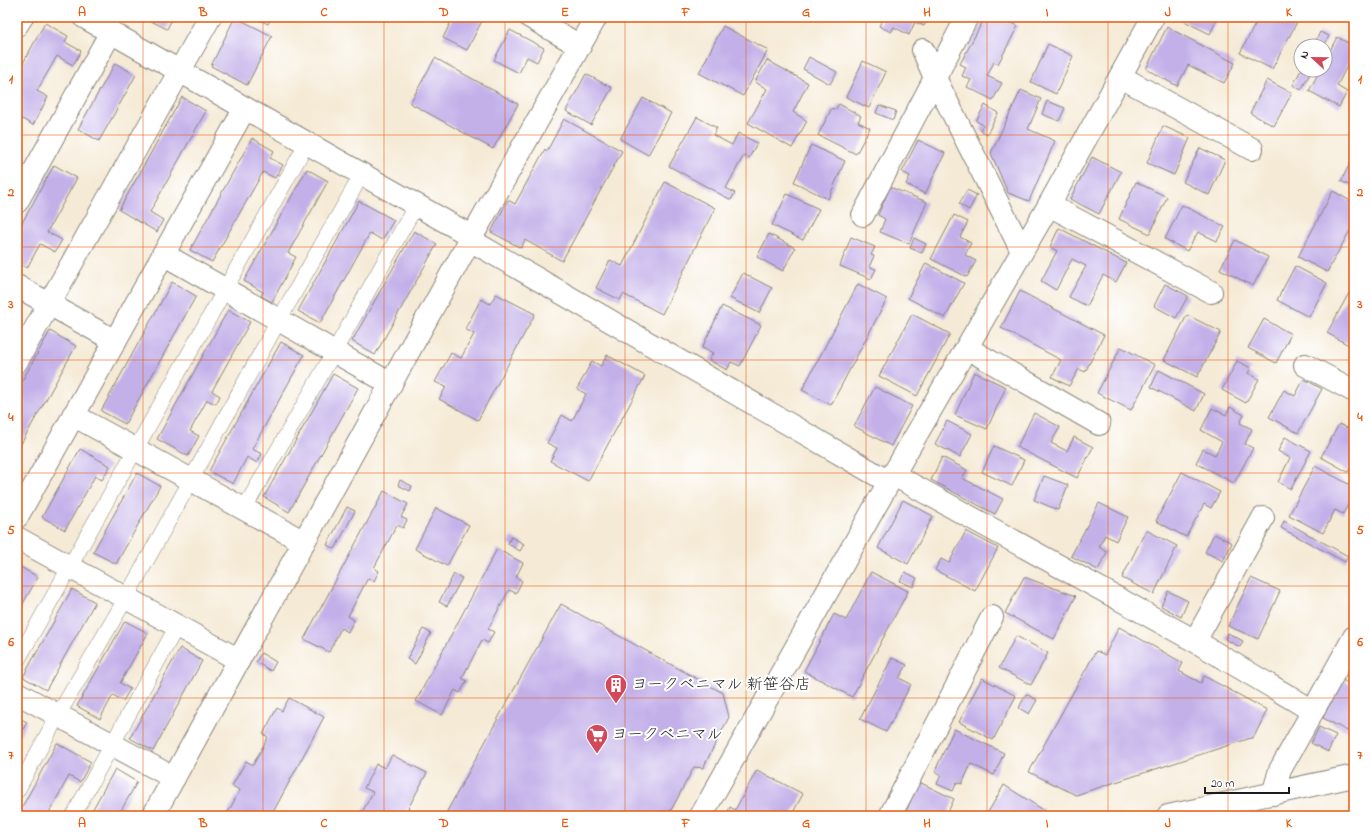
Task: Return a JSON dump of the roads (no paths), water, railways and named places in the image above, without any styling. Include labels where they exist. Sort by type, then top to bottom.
[{"type":"street","points":[[17,25],[22,17]]},
{"type":"street","points":[[84,17],[362,174],[471,239],[891,478],[1195,641],[1313,711]]},
{"type":"street","points":[[17,361],[210,17]]},
{"type":"street","points":[[530,17],[580,46]]},
{"type":"street","points":[[153,816],[471,239],[596,17]]},
{"type":"street","points":[[863,215],[967,17]]},
{"type":"street","points":[[701,816],[891,478],[1049,205],[1153,17]]},
{"type":"street","points":[[17,202],[112,32]]},
{"type":"street","points":[[923,50],[935,78],[1022,251]]},
{"type":"street","points":[[1121,77],[1252,149]]},
{"type":"street","points":[[17,517],[245,108]]},
{"type":"street","points":[[1049,205],[1211,292]]},
{"type":"street","points":[[163,254],[391,384]]},
{"type":"street","points":[[17,286],[115,341]]},
{"type":"street","points":[[967,348],[1099,424]]},
{"type":"street","points":[[1305,365],[1354,391]]},
{"type":"street","points":[[73,416],[304,542]]},
{"type":"street","points":[[1195,641],[1263,518]]},
{"type":"street","points":[[17,538],[240,660]]},
{"type":"street","points":[[890,816],[992,617]]},
{"type":"street","points":[[1273,794],[1280,770],[1354,637]]},
{"type":"street","points":[[17,693],[174,778]]},
{"type":"street","points":[[1168,816],[1354,776]]},
{"type":"lane","points":[[17,662],[307,143]]},
{"type":"lane","points":[[17,791],[58,715],[126,598],[279,320],[362,174]]},
{"type":"lane","points":[[244,509],[416,205]]},
{"type":"lane","points":[[73,816],[177,626]]},
{"type":"place","name":"ヨークベニマル 新笹谷店","points":[[616,704]]},
{"type":"place","name":"ヨークベニマル","points":[[597,754]]}]
